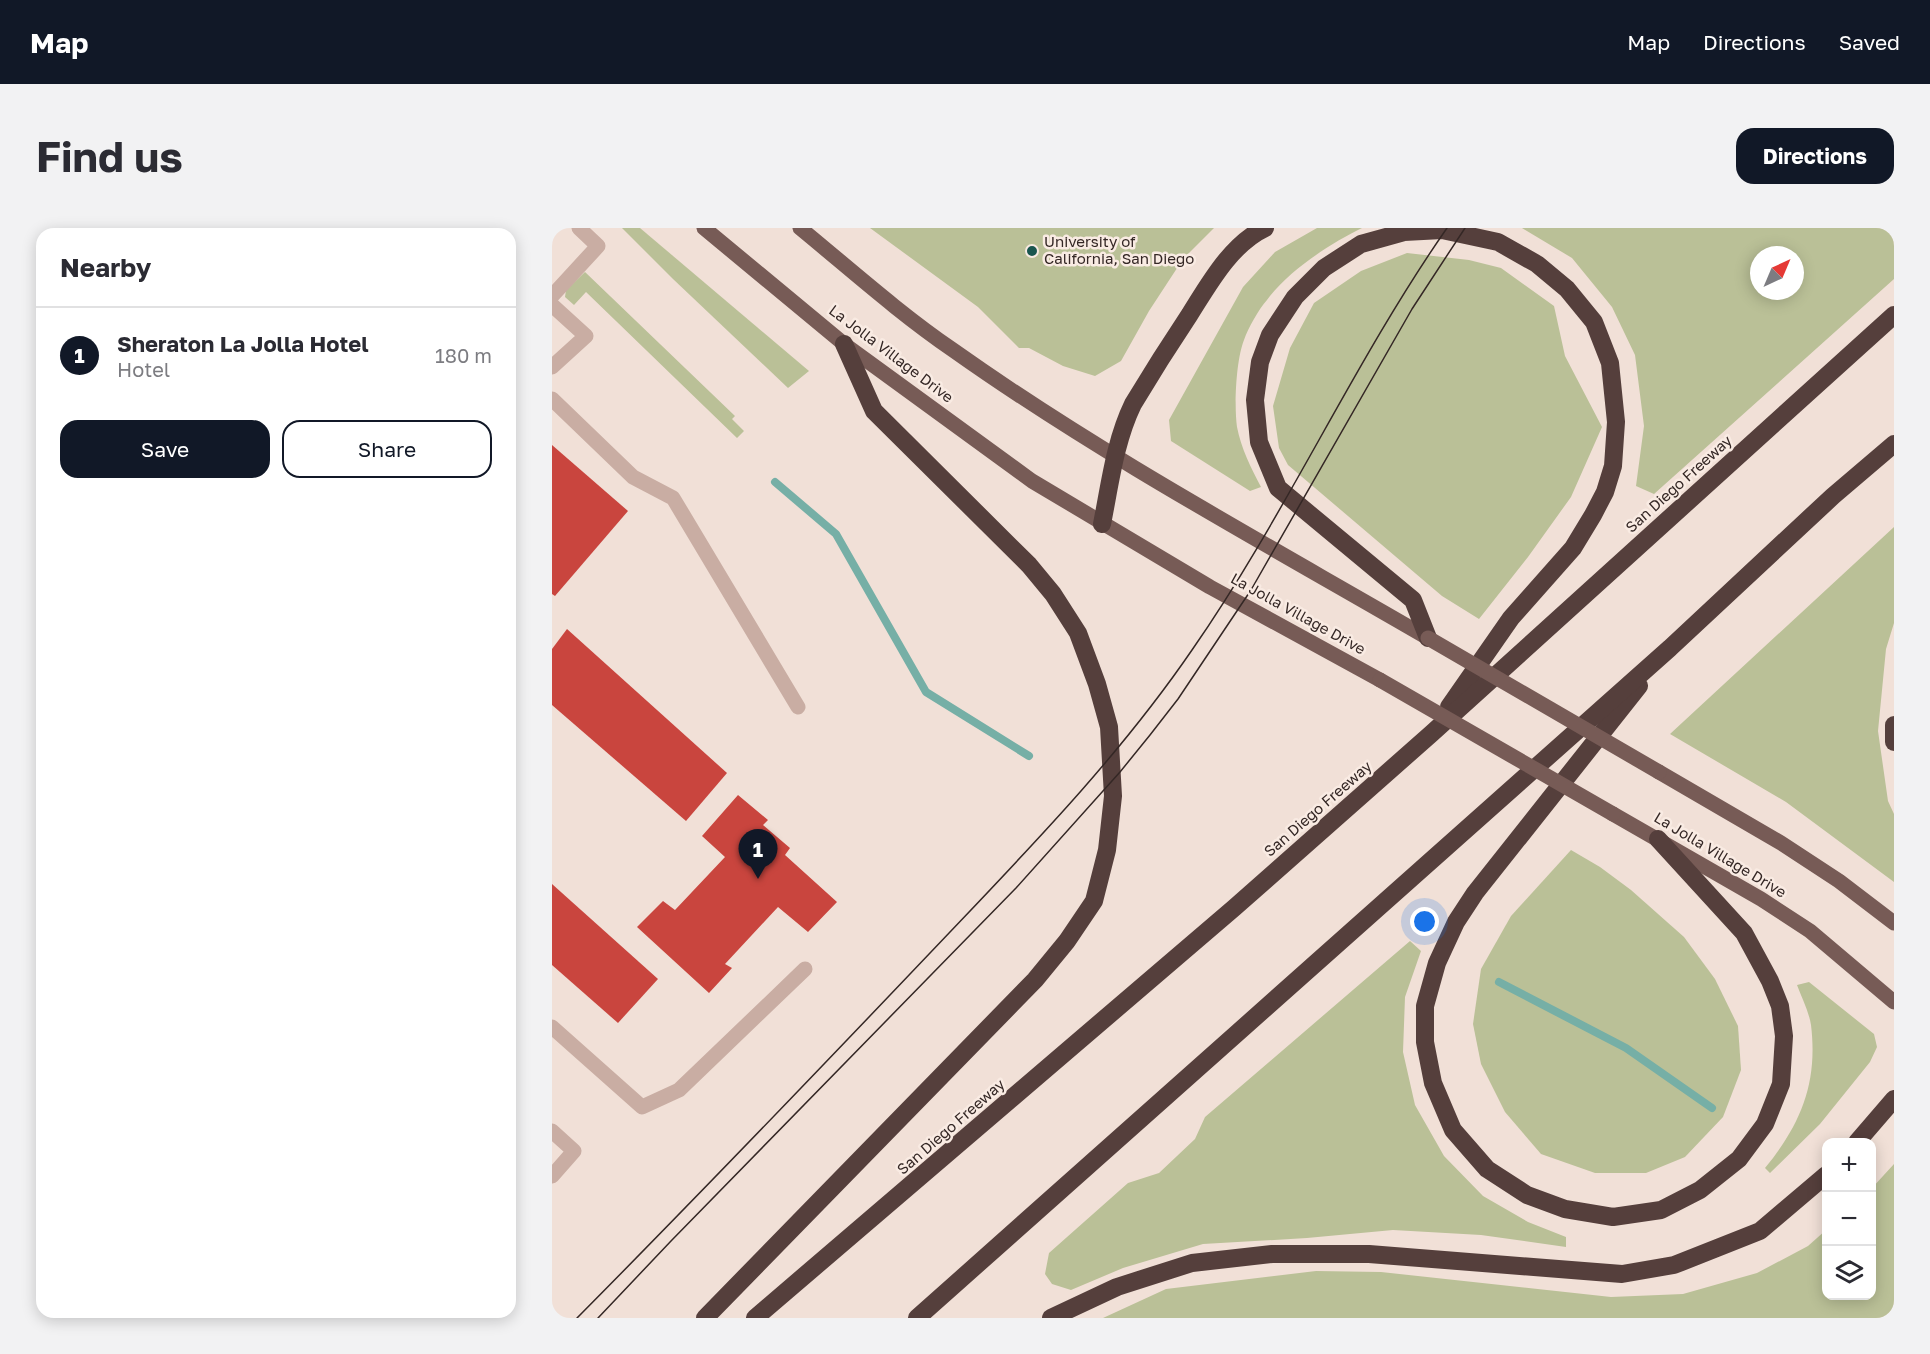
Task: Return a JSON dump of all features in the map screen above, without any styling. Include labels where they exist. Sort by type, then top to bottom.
[{"type":"highway","points":[[1102,524],[1116,456],[1133,404],[1173,339],[1233,254],[1256,232],[1264,228]]},
{"type":"highway","points":[[1428,638],[1413,600],[1278,488],[1258,442],[1255,400],[1260,362],[1270,335],[1295,297],[1324,268],[1361,244],[1404,232],[1442,230],[1498,242],[1538,264],[1567,289],[1594,322],[1610,363],[1616,422],[1613,466],[1605,492],[1593,516],[1573,548],[1511,618],[1431,734]]},
{"type":"highway","name":"San Diego Freeway","points":[[755,1318],[1234,908],[1431,734],[1894,315]]},
{"type":"highway","points":[[705,1318],[1035,980],[1067,941],[1094,901],[1107,850],[1113,796],[1110,727],[1078,633],[1053,594],[1029,565],[874,411],[844,344]]},
{"type":"highway","points":[[917,1318],[1670,648],[1833,496],[1894,444]]},
{"type":"highway","points":[[1658,839],[1744,933],[1770,981],[1780,1006],[1784,1036],[1781,1084],[1765,1124],[1739,1159],[1700,1190],[1661,1210],[1613,1217],[1565,1209],[1527,1195],[1488,1169],[1453,1130],[1433,1083],[1425,1042],[1425,1006],[1437,963],[1456,922],[1475,893],[1670,648]]},
{"type":"highway","points":[[1894,725],[1894,742]]},
{"type":"highway","points":[[1861,1138],[1894,1099]]},
{"type":"highway","points":[[1051,1318],[1117,1287],[1192,1263],[1272,1254],[1369,1254],[1622,1274],[1674,1265],[1761,1231],[1822,1179]]},
{"type":"main road","name":"La Jolla Village Drive","points":[[704,228],[844,344],[1032,481],[1210,587],[1380,680],[1761,899],[1810,931],[1894,1002]]},
{"type":"main road","points":[[800,228],[951,349],[1004,385],[1116,456],[1780,843],[1839,881],[1894,923]]},
{"type":"lane","points":[[552,296],[598,246],[579,228]]},
{"type":"lane","points":[[552,305],[586,336],[552,367]]},
{"type":"lane","points":[[552,399],[633,477],[673,498],[798,707]]},
{"type":"lane","points":[[552,1027],[642,1107],[679,1090],[805,969]]},
{"type":"lane","points":[[552,1131],[574,1151],[552,1176]]},
{"type":"green space","points":[[622,228],[640,228],[809,371],[788,388]]},
{"type":"green space","points":[[870,228],[1214,228],[1183,259],[1149,311],[1121,361],[1095,376],[1063,366],[1029,348],[1019,348],[978,307]]},
{"type":"green space","points":[[1317,228],[1362,228],[1324,250],[1286,279],[1261,308],[1246,335],[1239,359],[1236,407],[1241,443],[1261,487],[1250,491],[1171,441],[1169,420],[1243,287],[1275,252]]},
{"type":"green space","points":[[1522,228],[1894,228],[1894,279],[1654,494],[1636,486],[1644,426],[1635,355],[1612,307],[1572,258]]},
{"type":"green space","points":[[1407,253],[1469,260],[1501,268],[1554,306],[1565,356],[1602,427],[1571,497],[1479,619],[1442,596],[1288,465],[1279,448],[1273,406],[1290,348],[1314,303],[1361,271]]},
{"type":"green space","points":[[585,272],[735,416],[732,419],[744,431],[737,438],[586,292],[574,305],[565,297],[566,290]]},
{"type":"green space","points":[[1894,527],[1894,623],[1886,649],[1878,731],[1888,801],[1894,814],[1894,882],[1786,802],[1670,734]]},
{"type":"green space","points":[[1571,850],[1600,867],[1631,890],[1684,937],[1715,979],[1738,1026],[1741,1070],[1723,1117],[1685,1157],[1646,1173],[1595,1173],[1541,1154],[1505,1112],[1481,1064],[1473,1024],[1481,969],[1511,916]]},
{"type":"green space","points":[[1410,941],[1421,951],[1405,997],[1403,1052],[1415,1105],[1444,1156],[1483,1196],[1528,1222],[1566,1237],[1566,1247],[1481,1235],[1393,1230],[1203,1244],[1123,1268],[1071,1290],[1052,1284],[1045,1274],[1049,1253],[1128,1183],[1159,1173],[1195,1139],[1205,1117]]},
{"type":"green space","points":[[1809,982],[1874,1034],[1877,1047],[1870,1062],[1820,1124],[1770,1173],[1765,1168],[1778,1152],[1797,1119],[1809,1084],[1813,1046],[1811,1025],[1797,985]]},
{"type":"green space","points":[[1894,1164],[1894,1318],[1103,1318],[1166,1289],[1316,1271],[1381,1272],[1611,1297],[1683,1294],[1757,1273],[1808,1246],[1822,1234],[1822,1300],[1876,1300],[1876,1184]]},
{"type":"building","points":[[552,445],[628,511],[555,596],[552,594]]},
{"type":"building","points":[[567,629],[727,773],[686,821],[552,705],[552,649]]},
{"type":"building","points":[[738,795],[768,820],[763,825],[790,848],[785,855],[837,902],[808,932],[778,907],[725,964],[732,968],[709,993],[637,927],[663,901],[675,910],[725,857],[702,836]]},
{"type":"building","points":[[552,884],[658,979],[618,1023],[552,965]]},
{"type":"waterway","points":[[775,482],[836,534],[926,692],[1029,756]]},
{"type":"waterway","points":[[1499,982],[1626,1048],[1712,1108]]},
{"type":"tram line","points":[[577,1318],[754,1137],[999,880],[1067,807],[1132,731],[1163,691],[1226,599],[1381,332],[1447,228]]},
{"type":"tram line","points":[[598,1318],[1016,888],[1120,772],[1150,735],[1178,699],[1251,590],[1412,309],[1465,228]]},
{"type":"place","name":"University of California, San Diego","points":[[1032,251]]},
{"type":"place","name":"Sheraton La Jolla Hotel","points":[[758,879]]}]
